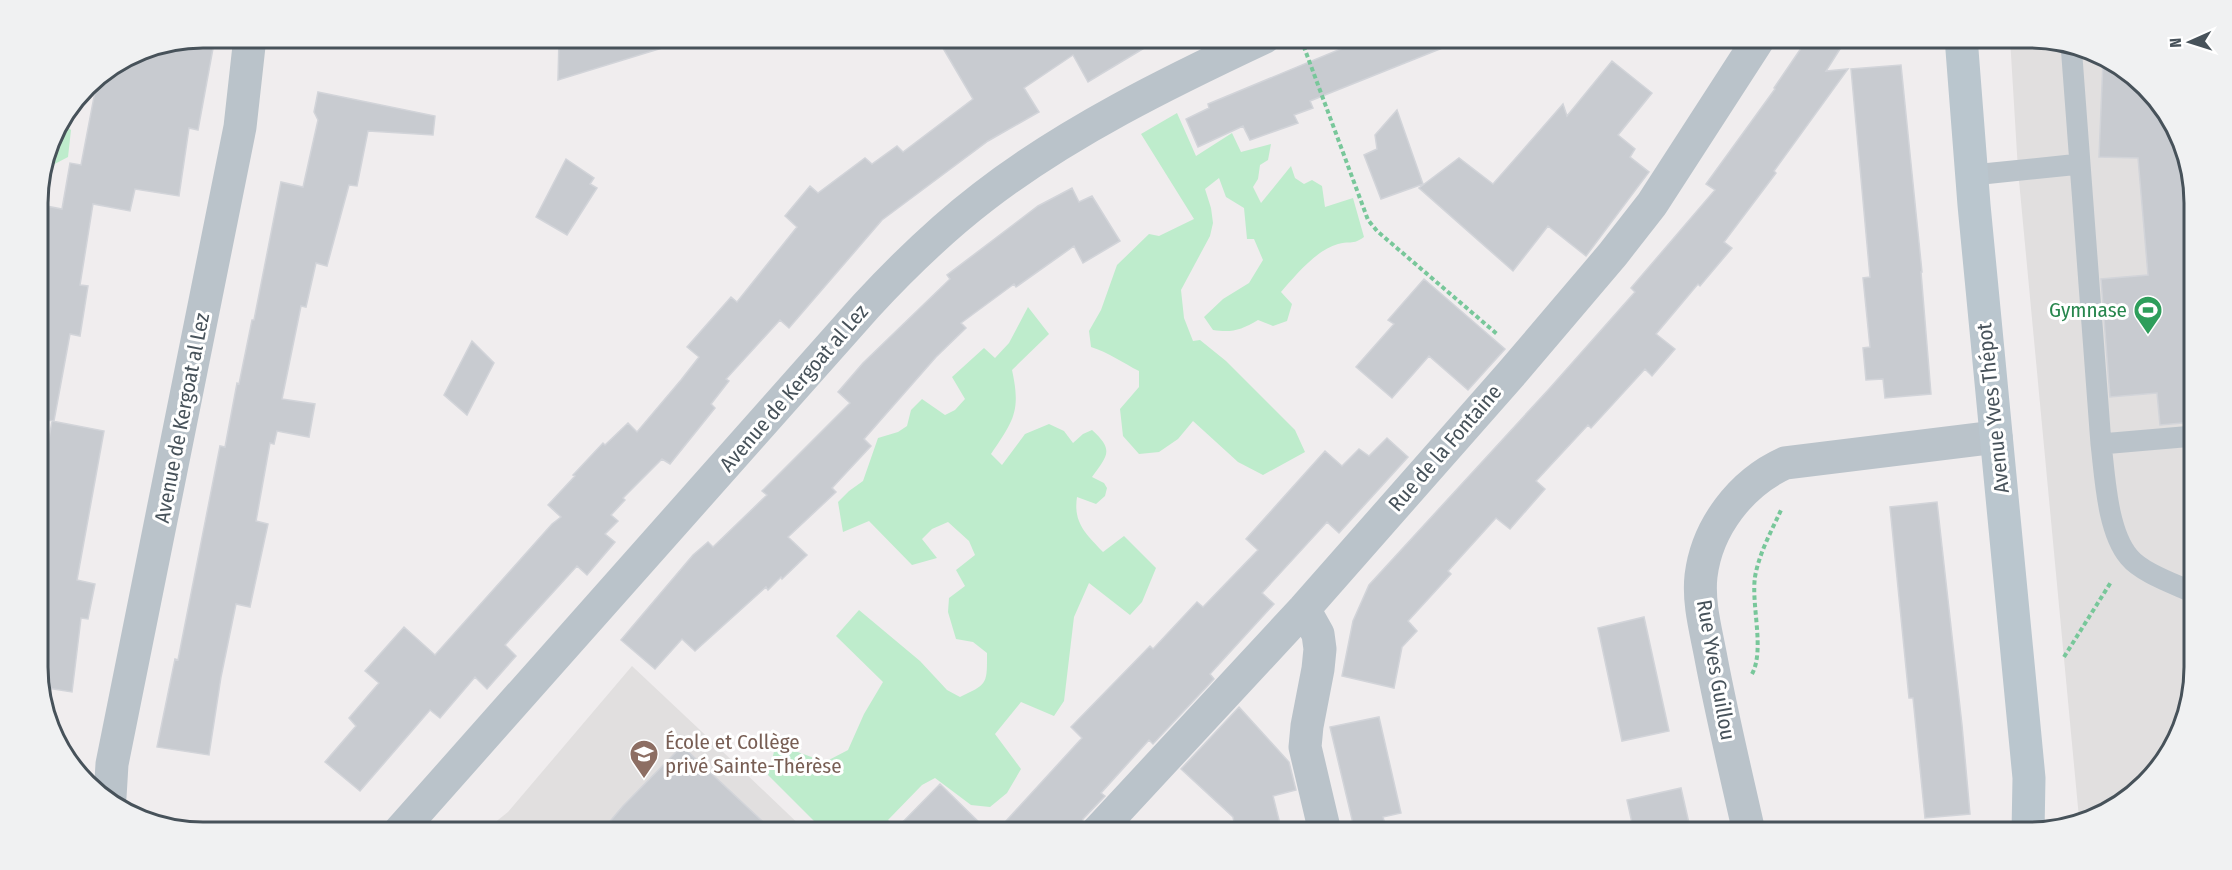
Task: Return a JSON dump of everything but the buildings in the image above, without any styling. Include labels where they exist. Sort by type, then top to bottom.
[{"type":"main road","name":"Avenue Yves Thépot","points":[[1962,48],[1974,205],[2029,778],[2028,822]]},
{"type":"main road","name":"Avenue Yves Thépot","points":[[2029,778],[2043,821]]},
{"type":"street","name":"Avenue de Kergoat al Lez","points":[[110,791],[112,764],[240,127],[249,48]]},
{"type":"street","name":"Avenue de Kergoat al Lez","points":[[408,822],[866,306],[917,253],[985,196],[1037,160],[1180,77],[1243,48]]},
{"type":"street","name":"Rue de la Fontaine","points":[[1105,822],[1304,609],[1525,358],[1652,204],[1753,48]]},
{"type":"street","name":"Rue Yves Guillou","points":[[1747,822],[1718,693],[1702,599],[1701,577],[1714,531],[1736,500],[1770,470],[1785,464],[1996,437]]},
{"type":"street","points":[[1304,609],[1318,634],[1320,649],[1305,747],[1322,822]]},
{"type":"lane","points":[[2072,54],[2101,444],[2110,509],[2117,535],[2128,556],[2139,566],[2184,588]]},
{"type":"lane","points":[[1973,175],[2080,164]]},
{"type":"lane","points":[[2101,444],[2184,437]]},
{"type":"path","points":[[1304,48],[1372,226],[1525,358]]},
{"type":"path","points":[[1718,693],[1742,685],[1754,672],[1757,623],[1754,599],[1755,577],[1761,556],[1786,499],[1785,464]]},
{"type":"path","points":[[2064,657],[2128,556]]},
{"type":"shaded area","points":[[2011,48],[2049,49],[2079,56],[2098,64],[2139,93],[2163,125],[2179,163],[2183,183],[2184,677],[2181,697],[2168,736],[2139,777],[2115,796],[2079,814],[2018,170]]},
{"type":"shaded area","name":"École et Collège privé Sainte-Thérèse","points":[[632,666],[796,822],[496,822],[508,812]]},
{"type":"green space","points":[[1177,113],[1196,156],[1232,133],[1241,152],[1271,144],[1268,160],[1260,165],[1258,179],[1253,187],[1261,203],[1291,166],[1295,178],[1304,184],[1312,180],[1322,186],[1325,207],[1353,198],[1364,237],[1354,242],[1345,242],[1330,247],[1306,264],[1281,292],[1292,304],[1287,321],[1273,326],[1258,320],[1236,330],[1213,330],[1204,317],[1223,299],[1249,283],[1263,260],[1254,239],[1247,239],[1244,208],[1226,197],[1219,178],[1205,189],[1213,223],[1210,236],[1181,290],[1184,318],[1193,341],[1200,340],[1226,361],[1295,430],[1305,452],[1263,475],[1238,462],[1193,421],[1178,439],[1159,452],[1139,454],[1123,436],[1120,409],[1139,387],[1139,371],[1091,347],[1089,331],[1101,310],[1117,265],[1149,234],[1159,236],[1194,219],[1141,134]]},
{"type":"green space","points":[[68,127],[71,130],[68,157],[53,165]]},
{"type":"green space","points":[[1028,307],[1049,334],[1012,370],[1016,396],[1014,415],[991,454],[1002,465],[1025,434],[1049,424],[1064,431],[1073,443],[1092,430],[1104,443],[1106,453],[1092,477],[1104,483],[1107,488],[1105,496],[1096,504],[1077,497],[1077,514],[1082,528],[1103,552],[1124,536],[1156,568],[1142,602],[1130,615],[1089,583],[1074,617],[1064,701],[1054,716],[1021,702],[995,734],[1021,769],[1007,793],[990,807],[971,805],[935,778],[922,785],[888,820],[890,822],[815,822],[768,775],[776,744],[825,762],[848,750],[864,714],[883,682],[836,636],[859,610],[920,661],[947,690],[960,697],[981,686],[984,682],[987,671],[987,653],[973,642],[956,639],[948,612],[949,598],[965,586],[956,570],[975,555],[969,541],[948,522],[932,529],[922,539],[937,558],[912,565],[869,521],[843,532],[838,502],[863,481],[878,438],[898,432],[907,426],[911,410],[922,399],[945,415],[955,410],[965,399],[952,377],[984,348],[995,358],[1009,343]]},
{"type":"place","name":"Gymnase","points":[[2148,336]]},
{"type":"place","name":"École et Collège privé Sainte-Thérèse","points":[[644,780]]}]
